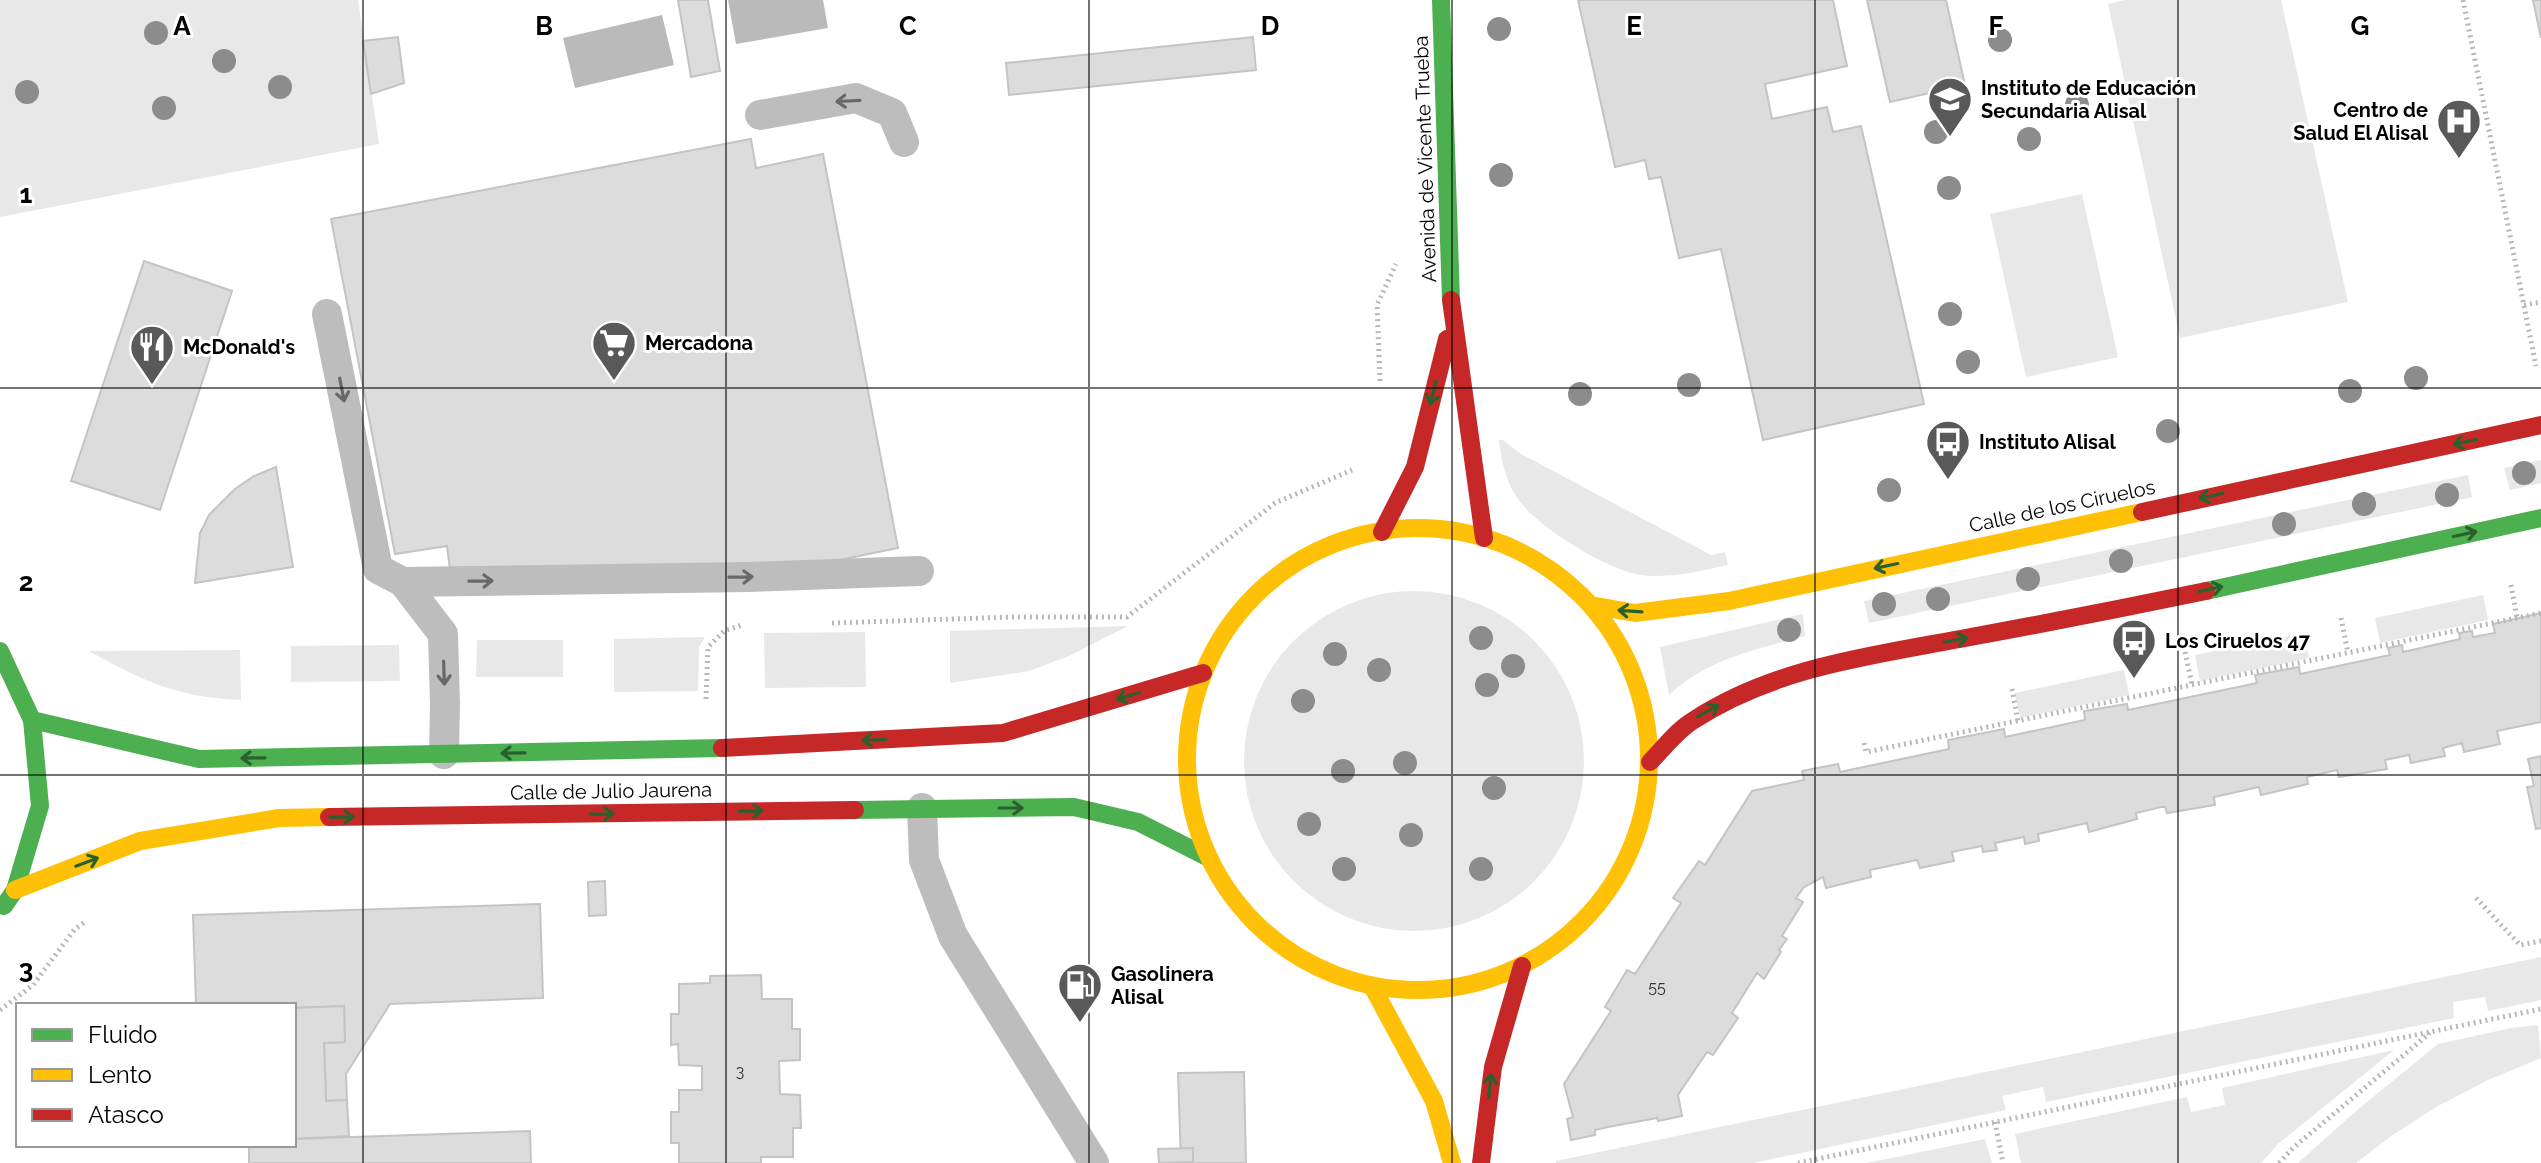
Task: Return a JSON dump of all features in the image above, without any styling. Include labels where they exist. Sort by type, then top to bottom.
[{"type":"main road","name":"Avenida de Vicente Trueba","points":[[1441,0],[1452,317],[1484,538]]},
{"type":"main road","name":"Avenida de Vicente Trueba","points":[[1382,532],[1415,467],[1452,317]]},
{"type":"main road","name":"Calle de los Ciruelos","points":[[1591,605],[1635,613],[1729,601],[2541,425]]},
{"type":"main road","points":[[1650,762],[1691,721],[1781,677],[1846,660],[2117,610],[2541,518]]},
{"type":"main road","points":[[1411,528],[1484,538],[1514,549],[1568,583],[1591,605],[1624,653],[1635,678],[1649,734],[1646,804],[1634,844],[1615,882],[1589,915],[1558,944],[1522,966],[1486,980],[1448,989],[1410,990],[1372,986],[1337,976],[1275,942],[1227,890],[1209,858],[1189,798],[1186,767],[1193,703],[1203,673],[1221,638],[1244,607],[1274,578],[1321,550],[1345,540],[1411,528]]},
{"type":"main road","points":[[0,651],[32,720],[40,806],[15,890],[0,912]]},
{"type":"main road","name":"Calle de Julio Jaurena","points":[[32,720],[199,759],[708,749],[1003,733],[1203,673]]},
{"type":"main road","name":"Calle de Julio Jaurena","points":[[15,890],[140,841],[279,818],[1074,807],[1138,822],[1209,858]]},
{"type":"main road","points":[[1481,1163],[1493,1067],[1522,966]]},
{"type":"main road","points":[[1372,986],[1434,1101],[1452,1163]]},
{"type":"lane","points":[[760,115],[856,98],[892,113],[904,142]]},
{"type":"lane","points":[[327,314],[378,569],[403,582],[443,634],[444,754]]},
{"type":"lane","points":[[403,582],[733,578],[919,571]]},
{"type":"lane","points":[[922,808],[924,860],[953,936],[1094,1163]]},
{"type":"path","points":[[2463,0],[2536,366]]},
{"type":"path","points":[[1380,396],[1377,305],[1389,274],[1399,259]]},
{"type":"path","points":[[2524,305],[2541,302]]},
{"type":"path","points":[[827,623],[1127,617],[1275,503],[1350,472],[1360,461]]},
{"type":"path","points":[[2511,585],[2517,618]]},
{"type":"path","points":[[1864,743],[1866,752],[2541,613]]},
{"type":"path","points":[[2341,618],[2348,653]]},
{"type":"path","points":[[706,700],[708,647],[724,631],[754,624]]},
{"type":"path","points":[[2185,652],[2192,685]]},
{"type":"path","points":[[2012,689],[2018,721]]},
{"type":"path","points":[[2476,898],[2520,945],[2541,941]]},
{"type":"path","points":[[0,1010],[33,985],[75,929],[97,913]]},
{"type":"path","points":[[1798,1163],[2541,1009]]},
{"type":"path","points":[[2279,1163],[2433,1031]]},
{"type":"path","points":[[1995,1122],[2003,1163]]},
{"type":"shaded area","points":[[0,0],[358,0],[379,144],[0,217]]},
{"type":"shaded area","points":[[728,0],[823,0],[828,28],[736,44]]},
{"type":"shaded area","points":[[2125,0],[2281,0],[2348,302],[2180,338],[2108,4]]},
{"type":"shaded area","points":[[662,15],[674,65],[575,88],[563,38]]},
{"type":"shaded area","points":[[2082,194],[2118,357],[2026,377],[1990,214]]},
{"type":"shaded area","points":[[1499,440],[1711,555],[1725,552],[1728,565],[1678,575],[1648,576],[1616,568],[1598,559],[1545,526],[1521,503],[1506,473]]},
{"type":"shaded area","points":[[2541,460],[2541,483],[2510,490],[2504,468]]},
{"type":"shaded area","points":[[2468,475],[2472,497],[1869,623],[1864,601]]},
{"type":"shaded area","points":[[1414,591],[1447,595],[1479,604],[1508,620],[1534,641],[1555,667],[1571,696],[1580,728],[1584,761],[1580,794],[1571,826],[1555,855],[1534,881],[1508,902],[1479,918],[1447,927],[1414,931],[1381,927],[1349,918],[1320,902],[1294,881],[1273,855],[1257,826],[1248,794],[1244,761],[1248,728],[1257,696],[1273,667],[1294,641],[1320,620],[1349,604],[1381,595]]},
{"type":"shaded area","points":[[2483,595],[2488,620],[2380,643],[2375,618]]},
{"type":"shaded area","points":[[1803,614],[1805,636],[1716,664],[1684,682],[1669,695],[1660,647]]},
{"type":"shaded area","points":[[1128,626],[1069,656],[1029,671],[950,683],[950,631]]},
{"type":"shaded area","points":[[865,632],[866,687],[765,688],[764,633]]},
{"type":"shaded area","points":[[2303,633],[2309,658],[2200,681],[2195,655]]},
{"type":"shaded area","points":[[705,637],[699,647],[698,691],[614,692],[614,639]]},
{"type":"shaded area","points":[[477,640],[563,640],[563,677],[476,677]]},
{"type":"shaded area","points":[[399,645],[400,681],[291,682],[291,646]]},
{"type":"shaded area","points":[[240,650],[241,700],[198,695],[162,686],[89,651]]},
{"type":"shaded area","points":[[2124,670],[2129,695],[2020,718],[2015,693]]},
{"type":"shaded area","points":[[2541,957],[2541,1000],[2488,1011],[2485,997],[2453,1002],[2454,1018],[2046,1102],[2043,1087],[2002,1096],[2006,1110],[1753,1163],[1556,1163],[1556,1161]]},
{"type":"shaded area","points":[[2538,1025],[2541,1058],[2488,1080],[2438,1106],[2356,1163],[2298,1163],[2438,1044]]},
{"type":"shaded area","points":[[2394,1050],[2278,1144],[2261,1163],[2021,1163],[2015,1134],[2187,1097],[2191,1112],[2225,1105],[2222,1088]]},
{"type":"shaded area","points":[[1985,1139],[1992,1163],[1867,1163]]},
{"type":"building","points":[[678,0],[708,0],[720,71],[691,77]]},
{"type":"building","points":[[1578,0],[1833,0],[1847,66],[1765,84],[1772,119],[1827,107],[1833,132],[1861,126],[1924,404],[1763,440],[1721,249],[1679,258],[1661,177],[1649,179],[1645,160],[1615,167]]},
{"type":"building","points":[[1867,0],[1946,0],[1965,85],[1890,102]]},
{"type":"building","points":[[2533,0],[2541,0],[2541,38]]},
{"type":"building","points":[[398,37],[404,83],[371,94],[363,41]]},
{"type":"building","points":[[1253,37],[1256,70],[1009,95],[1006,63]]},
{"type":"building","name":"Mercadona","points":[[751,139],[756,168],[823,154],[898,548],[830,562],[450,570],[447,546],[395,554],[331,219]]},
{"type":"building","name":"McDonald's","points":[[144,261],[232,291],[160,510],[71,481]]},
{"type":"building","points":[[276,467],[293,567],[195,583],[200,533],[209,515],[235,489],[254,476]]},
{"type":"building","points":[[2541,613],[2541,722],[2497,731],[2500,744],[2464,752],[2462,743],[2443,748],[2445,756],[2411,763],[2409,755],[2385,760],[2387,769],[2339,777],[2337,770],[2307,777],[2308,784],[2261,795],[2259,787],[2214,797],[2215,805],[2167,813],[2165,807],[2161,807],[2136,813],[2137,819],[2089,832],[2087,823],[2038,834],[2039,841],[2025,844],[2024,837],[1995,843],[1997,850],[1983,852],[1982,846],[1952,852],[1954,861],[1920,868],[1917,860],[1870,870],[1871,877],[1826,888],[1823,877],[1804,887],[1796,898],[1803,902],[1782,936],[1787,939],[1779,950],[1781,952],[1764,979],[1757,973],[1732,1013],[1738,1018],[1713,1055],[1707,1052],[1678,1095],[1682,1116],[1608,1127],[1595,1130],[1595,1135],[1571,1140],[1567,1119],[1573,1117],[1564,1084],[1611,1011],[1605,1007],[1627,970],[1635,974],[1681,903],[1673,898],[1699,861],[1705,865],[1752,791],[1804,780],[1802,771],[1838,764],[1840,772],[1949,749],[1948,740],[2004,729],[2005,737],[2085,720],[2084,711],[2127,704],[2128,710],[2257,683],[2255,675],[2299,667],[2300,674],[2390,655],[2388,648],[2402,645],[2403,652],[2460,639],[2459,633],[2472,631],[2473,637],[2495,633],[2493,624]]},
{"type":"building","points":[[2541,756],[2541,828],[2536,829],[2527,787],[2534,786],[2528,759]]},
{"type":"building","points":[[605,881],[606,915],[589,916],[588,882]]},
{"type":"building","points":[[540,904],[543,998],[390,1004],[346,1074],[347,1100],[326,1101],[324,1043],[345,1042],[344,1006],[296,1008],[296,1003],[196,1003],[193,915]]},
{"type":"building","points":[[761,975],[762,999],[792,999],[792,1029],[800,1029],[800,1060],[779,1061],[780,1094],[800,1095],[801,1128],[793,1128],[793,1157],[761,1157],[761,1163],[679,1163],[679,1143],[671,1143],[671,1112],[679,1112],[679,1090],[702,1090],[702,1066],[679,1065],[678,1044],[671,1045],[671,1014],[679,1014],[679,984],[710,983],[710,976]]},
{"type":"building","points":[[344,1006],[345,1042],[324,1043],[326,1101],[347,1100],[349,1136],[296,1139],[296,1008]]},
{"type":"building","points":[[1244,1072],[1246,1163],[1181,1163],[1178,1073]]},
{"type":"building","points":[[530,1131],[531,1163],[249,1163],[249,1147],[296,1147],[296,1139]]},
{"type":"building","points":[[1193,1148],[1193,1162],[1159,1163],[1158,1149]]},
{"type":"traffic: fast","points":[[1441,0],[1451,300]]},
{"type":"traffic: fast","points":[[2206,591],[2541,518]]},
{"type":"traffic: fast","points":[[0,651],[32,720],[40,806],[15,890],[4,906]]},
{"type":"traffic: fast","points":[[32,720],[199,759],[722,748]]},
{"type":"traffic: fast","points":[[855,810],[1074,807],[1138,822],[1209,858]]},
{"type":"traffic: slow","points":[[1591,605],[1635,613],[1729,601],[2142,512]]},
{"type":"traffic: slow","points":[[1418,528],[1463,532],[1527,555],[1565,580],[1597,612],[1622,650],[1639,692],[1645,714],[1649,759],[1645,804],[1622,868],[1597,906],[1565,938],[1527,963],[1485,980],[1463,986],[1418,990],[1373,986],[1309,963],[1271,938],[1239,906],[1214,868],[1197,826],[1191,804],[1187,759],[1191,714],[1214,650],[1239,612],[1271,580],[1309,555],[1351,538],[1373,532],[1418,528]]},
{"type":"traffic: slow","points":[[15,890],[140,841],[279,818],[329,817]]},
{"type":"traffic: slow","points":[[1372,986],[1434,1101],[1452,1163]]},
{"type":"traffic: jam","points":[[1451,300],[1484,538]]},
{"type":"traffic: jam","points":[[1382,532],[1415,467],[1447,339]]},
{"type":"traffic: jam","points":[[2142,512],[2541,425]]},
{"type":"traffic: jam","points":[[1650,762],[1694,720],[1725,702],[1789,676],[1857,658],[2206,591]]},
{"type":"traffic: jam","points":[[722,748],[1003,733],[1203,673]]},
{"type":"traffic: jam","points":[[329,817],[855,810]]},
{"type":"traffic: jam","points":[[1481,1163],[1493,1067],[1522,966]]},
{"type":"place","name":"Instituto de Educación Secundaria Alisal","points":[[1950,138]]},
{"type":"place","name":"Centro de Salud El Alisal","points":[[2459,160]]},
{"type":"place","name":"Mercadona","points":[[614,382]]},
{"type":"place","name":"McDonald's","points":[[152,386]]},
{"type":"place","name":"Instituto Alisal","points":[[1948,481]]},
{"type":"place","name":"Los Ciruelos 47","points":[[2134,680]]},
{"type":"place","name":"Gasolinera Alisal","points":[[1080,1024]]}]
